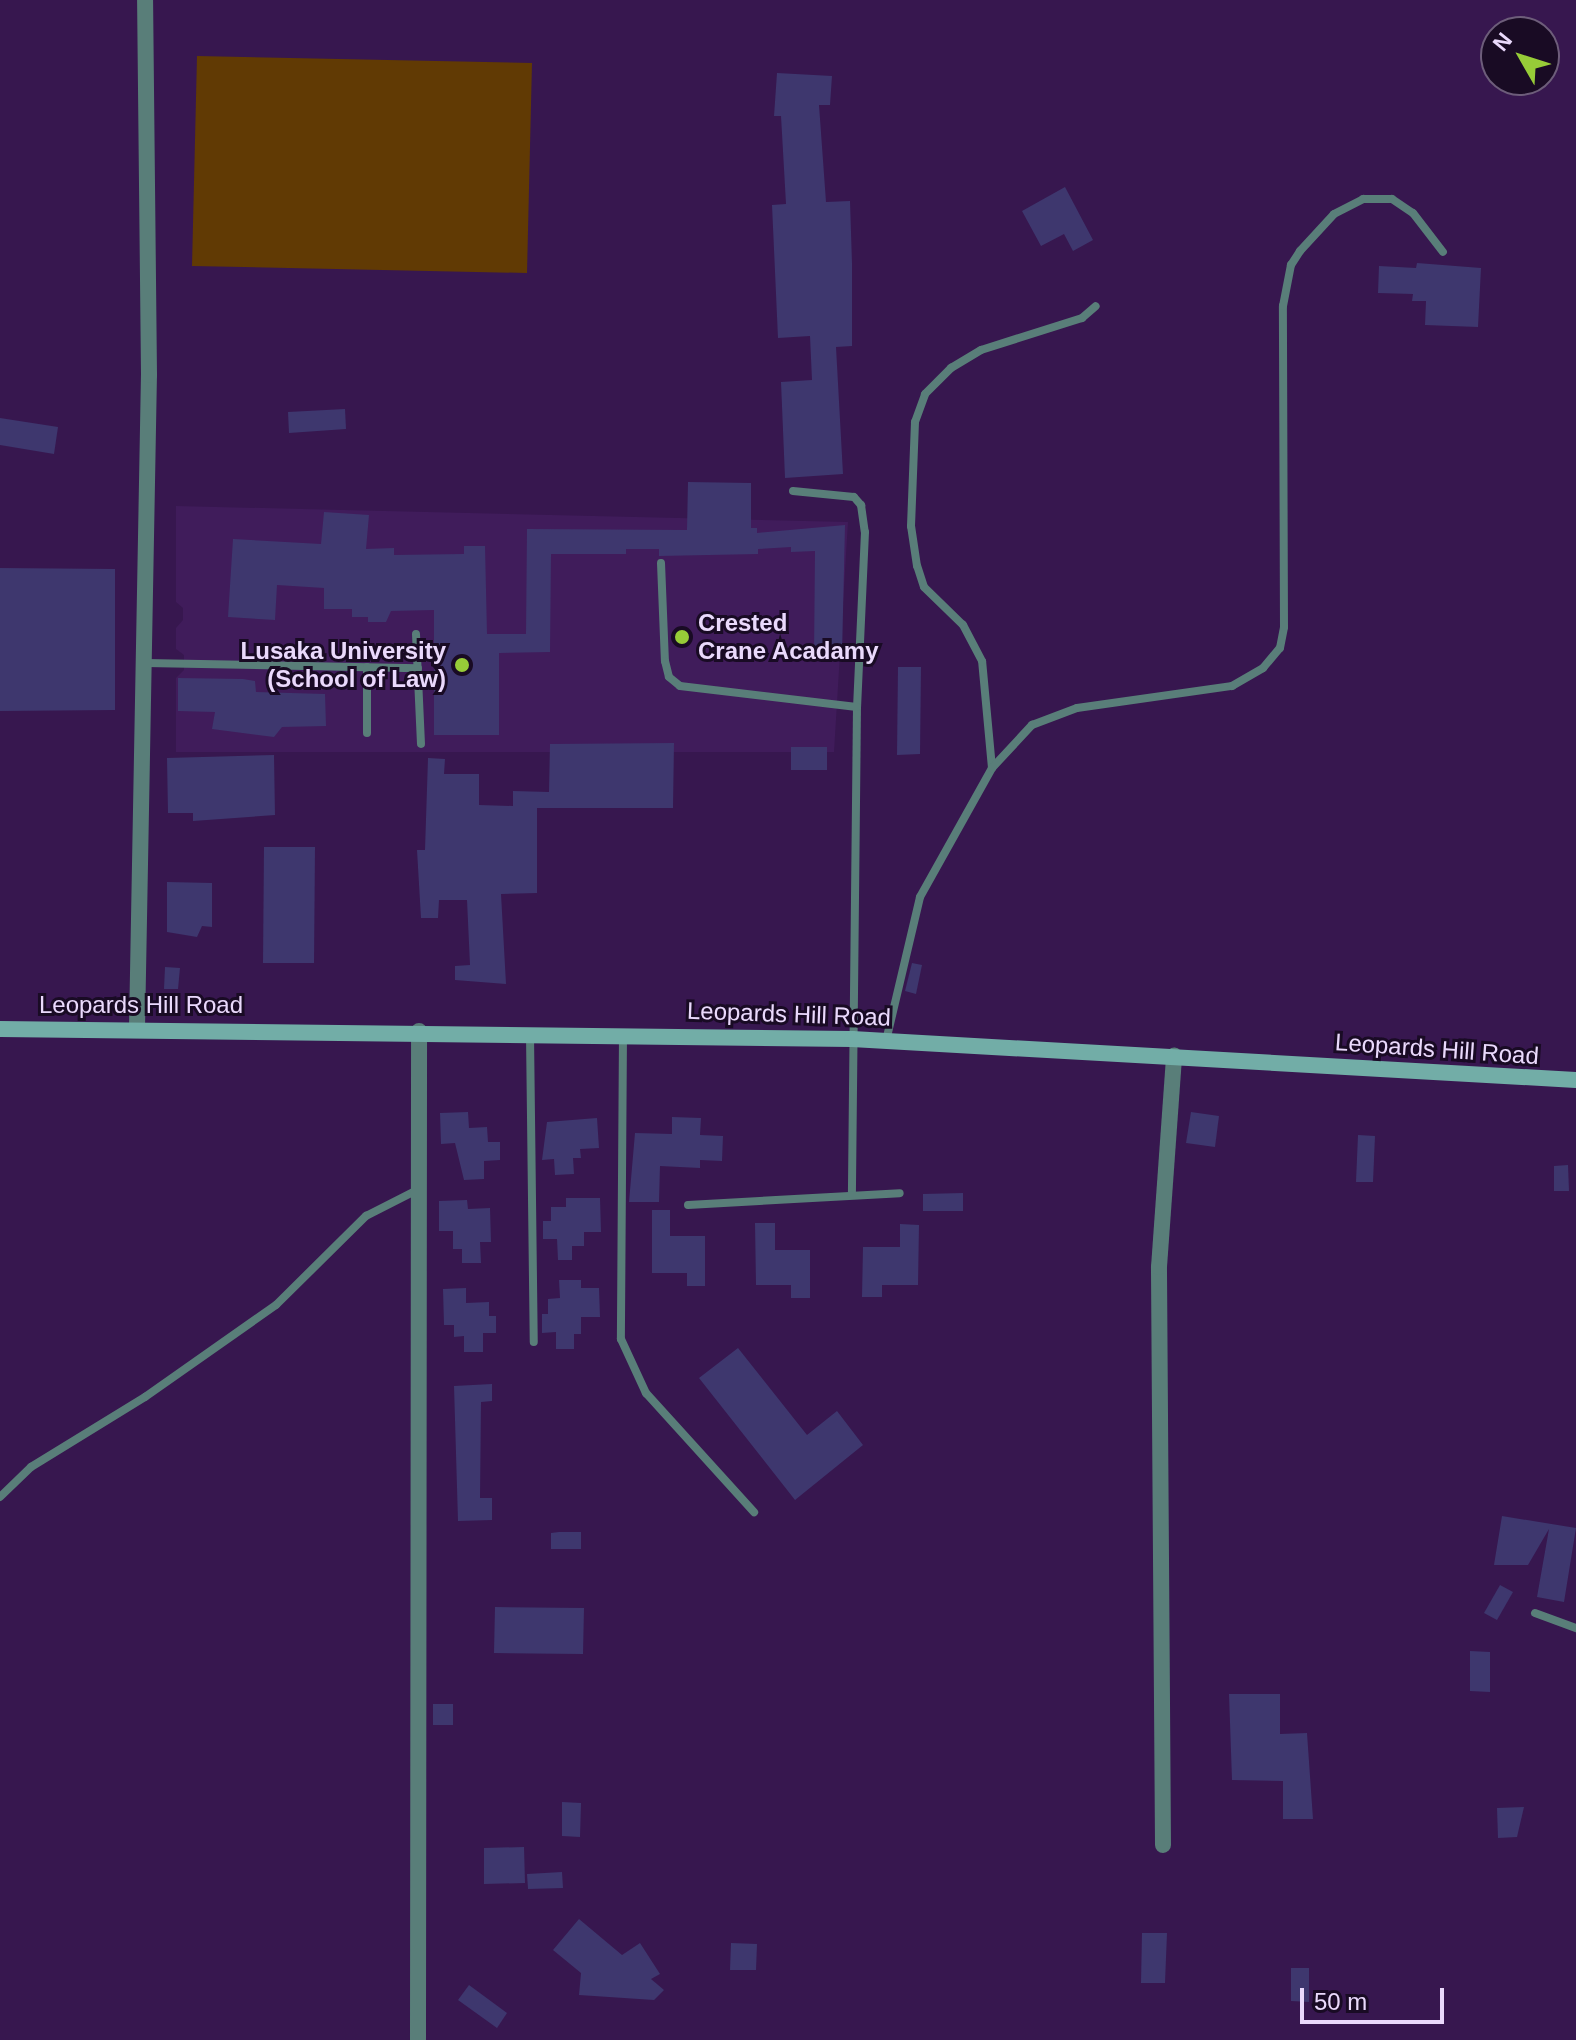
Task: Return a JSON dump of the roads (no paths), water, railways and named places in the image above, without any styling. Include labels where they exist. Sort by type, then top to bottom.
[{"type":"main road","name":"Leopards Hill Road","points":[[0,1029],[623,1033],[852,1039],[1576,1080]]},
{"type":"street","points":[[137,1028],[146,663],[145,0]]},
{"type":"street","points":[[418,2040],[419,1031]]},
{"type":"street","points":[[1163,1845],[1159,1267],[1174,1056]]},
{"type":"lane","points":[[886,1042],[920,897],[992,768],[1032,725],[1077,708],[1232,686],[1272,658],[1284,627],[1283,306],[1291,265],[1334,214],[1363,199],[1392,199],[1404,205],[1443,252]]},
{"type":"lane","points":[[992,768],[982,661],[963,625],[924,587],[917,566],[911,526],[915,422],[925,394],[951,368],[981,350],[1082,318],[1096,306]]},
{"type":"lane","points":[[793,491],[854,497],[861,505],[865,532],[857,707],[852,1195]]},
{"type":"lane","points":[[661,563],[665,661],[669,677],[680,686],[857,707]]},
{"type":"lane","points":[[416,634],[421,744]]},
{"type":"lane","points":[[146,663],[418,668]]},
{"type":"lane","points":[[367,667],[367,733]]},
{"type":"lane","points":[[530,1032],[534,1342]]},
{"type":"lane","points":[[623,1033],[621,1339],[646,1393],[754,1512]]},
{"type":"lane","points":[[0,1497],[31,1467],[145,1397],[276,1305],[366,1216],[420,1189]]},
{"type":"lane","points":[[688,1205],[900,1193]]},
{"type":"lane","points":[[1535,1613],[1576,1628]]},
{"type":"place","name":"Crested Crane Acadamy","points":[[682,637]]},
{"type":"place","name":"Lusaka University (School of Law)","points":[[462,665]]}]
